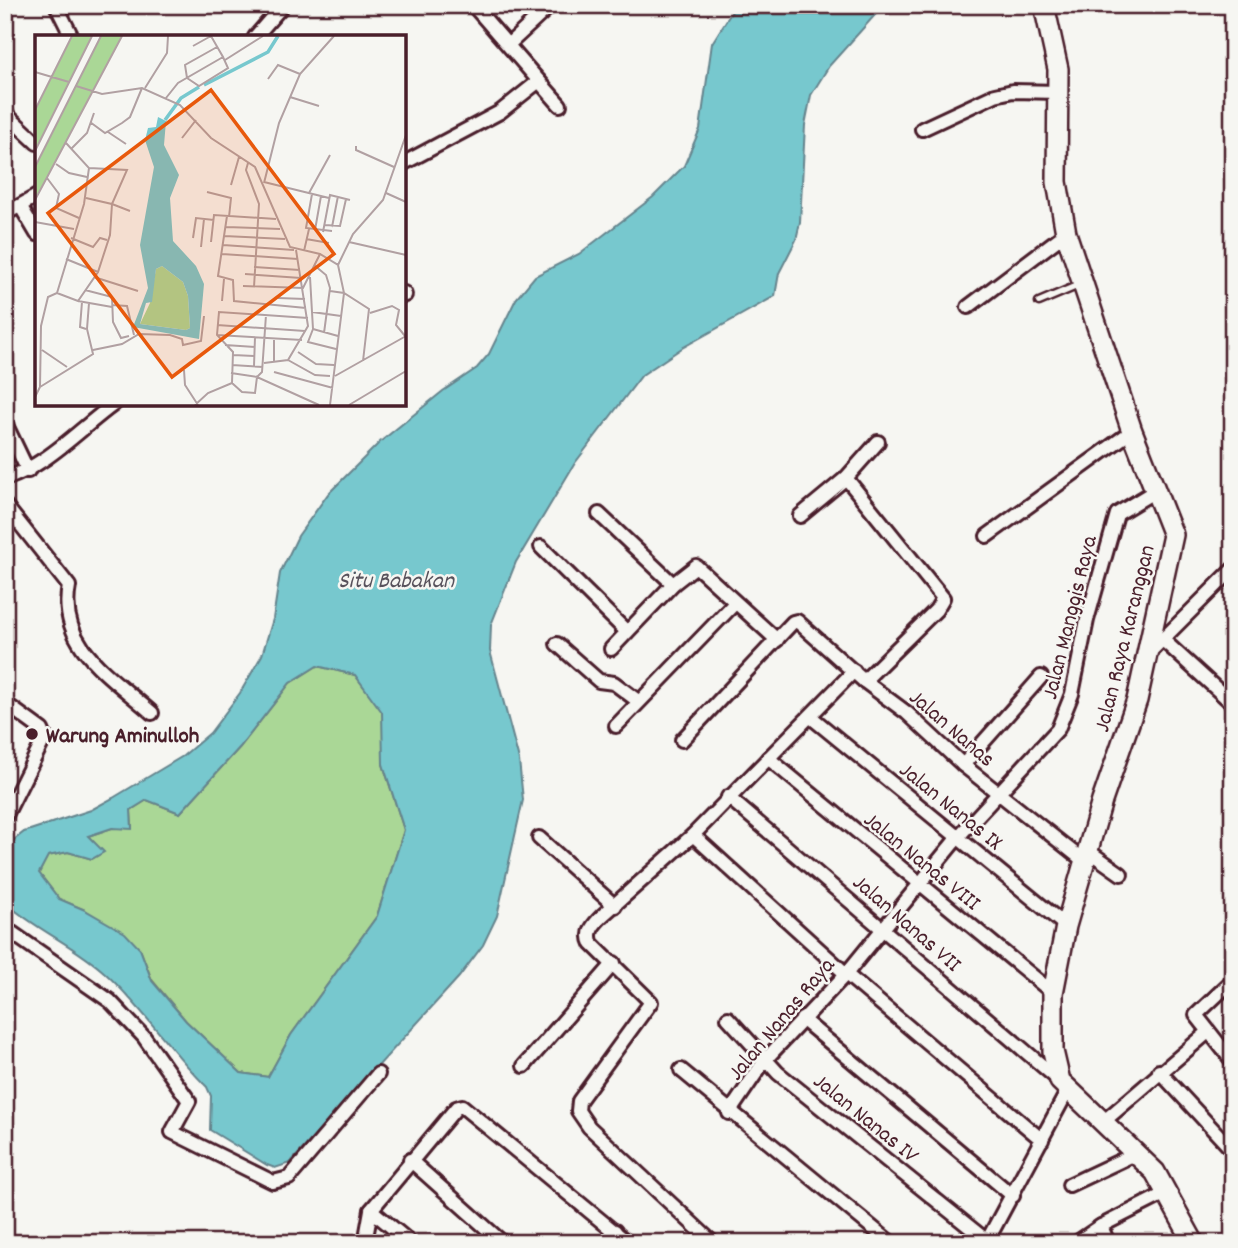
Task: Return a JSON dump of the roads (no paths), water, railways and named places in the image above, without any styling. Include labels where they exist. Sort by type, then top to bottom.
[{"type":"street","points":[[56,5],[71,35]]},
{"type":"street","points":[[257,35],[283,5]]},
{"type":"street","points":[[473,5],[560,105]]},
{"type":"street","points":[[509,44],[551,5]]},
{"type":"street","name":"Jalan Raya Karanggan","points":[[1044,5],[1053,35],[1059,92],[1057,182],[1066,233],[1080,284],[1132,431],[1171,523],[1173,544],[1153,620],[1156,647],[1085,856],[1066,926],[1053,993],[1052,1051],[1064,1085]]},
{"type":"street","points":[[406,162],[500,111],[539,81]]},
{"type":"street","points":[[922,129],[995,95],[1013,91],[1059,92]]},
{"type":"street","points":[[5,113],[35,141]]},
{"type":"street","points":[[5,214],[35,197]]},
{"type":"street","points":[[21,207],[35,231]]},
{"type":"street","points":[[968,307],[1066,233]]},
{"type":"street","points":[[5,479],[28,471],[67,444],[112,406]]},
{"type":"street","points":[[5,423],[28,471]]},
{"type":"street","points":[[986,536],[1132,431]]},
{"type":"street","points":[[800,516],[846,478],[878,442]]},
{"type":"street","points":[[846,478],[943,598],[936,610],[864,681]]},
{"type":"street","name":"Jalan Manggis Raya","points":[[997,793],[1058,729],[1072,694],[1087,620],[1117,514],[1156,491]]},
{"type":"street","points":[[5,505],[69,586],[66,599],[70,630],[79,646],[152,713]]},
{"type":"street","points":[[599,514],[673,584]]},
{"type":"street","points":[[541,547],[627,632]]},
{"type":"street","points":[[611,649],[673,584],[695,566],[777,640],[682,740]]},
{"type":"street","points":[[1233,569],[1156,647],[1233,704]]},
{"type":"street","points":[[616,726],[735,603]]},
{"type":"street","name":"Jalan Nanas","points":[[777,640],[797,621],[997,793],[1085,856],[1121,873]]},
{"type":"street","points":[[557,644],[598,681],[614,683],[638,701]]},
{"type":"street","points":[[713,1243],[589,1127],[578,1111],[579,1101],[650,1008],[650,997],[590,940],[593,925],[694,835],[728,797],[811,717],[854,671]]},
{"type":"street","points":[[963,765],[1041,677]]},
{"type":"street","points":[[5,704],[42,730],[45,741],[5,817]]},
{"type":"street","name":"Jalan Nanas IX","points":[[811,717],[1066,926]]},
{"type":"street","name":"Jalan Nanas VIII","points":[[768,758],[1053,993]]},
{"type":"street","name":"Jalan Nanas Raya","points":[[891,1243],[729,1113],[765,1060],[846,974],[958,836],[997,793]]},
{"type":"street","name":"Jalan Nanas VII","points":[[728,797],[1064,1085]]},
{"type":"street","points":[[694,835],[846,974],[1042,1140]]},
{"type":"street","points":[[539,838],[615,906]]},
{"type":"street","points":[[5,928],[97,990],[144,1037],[190,1101],[172,1132],[273,1182],[289,1178],[378,1074]]},
{"type":"street","points":[[524,1066],[614,963]]},
{"type":"street","points":[[1232,1060],[1207,1033],[1196,1015],[1233,980]]},
{"type":"street","name":"Jalan Nanas IV","points":[[728,1018],[765,1060],[987,1242]]},
{"type":"street","points":[[802,1018],[1013,1196]]},
{"type":"street","points":[[1102,1122],[1207,1033]]},
{"type":"street","points":[[681,1070],[729,1113]]},
{"type":"street","points":[[1159,1071],[1233,1151]]},
{"type":"street","points":[[987,1242],[1042,1140],[1064,1085],[1155,1172],[1194,1243]]},
{"type":"street","points":[[365,1243],[371,1210],[410,1160],[456,1108],[462,1106],[628,1243]]},
{"type":"street","points":[[1069,1185],[1137,1153]]},
{"type":"street","points":[[410,1160],[503,1243]]},
{"type":"street","points":[[1076,1243],[1101,1226],[1168,1192]]},
{"type":"street","points":[[371,1210],[411,1243]]},
{"type":"street","points":[[1101,1226],[1108,1243]]},
{"type":"street","points":[[606,1243],[615,1231]]},
{"type":"lane","points":[[1039,302],[1080,284]]},
{"type":"water","name":"Situ Babakan","points":[[736,5],[884,5],[829,66],[811,95],[805,125],[800,222],[796,240],[779,273],[775,296],[682,348],[642,375],[575,463],[516,562],[491,625],[490,651],[519,760],[523,800],[497,916],[483,945],[459,977],[290,1163],[275,1168],[267,1165],[210,1130],[211,1096],[207,1087],[119,987],[94,964],[5,902],[5,847],[24,832],[91,810],[113,798],[183,756],[210,733],[240,693],[262,655],[273,619],[280,573],[298,536],[328,494],[380,442],[443,391],[477,368],[489,354],[516,299],[535,276],[579,254],[653,197],[684,166],[700,129],[712,43]],"holes":[[[317,666],[355,675],[382,712],[383,764],[404,830],[377,916],[291,1035],[268,1077],[241,1073],[186,1021],[152,981],[140,949],[125,933],[85,910],[59,899],[39,873],[48,856],[68,852],[92,859],[104,852],[88,836],[112,828],[132,829],[131,810],[147,800],[180,813],[240,747],[290,683]]]},
{"type":"place","name":"Warung Aminulloh","points":[[32,734]]}]
